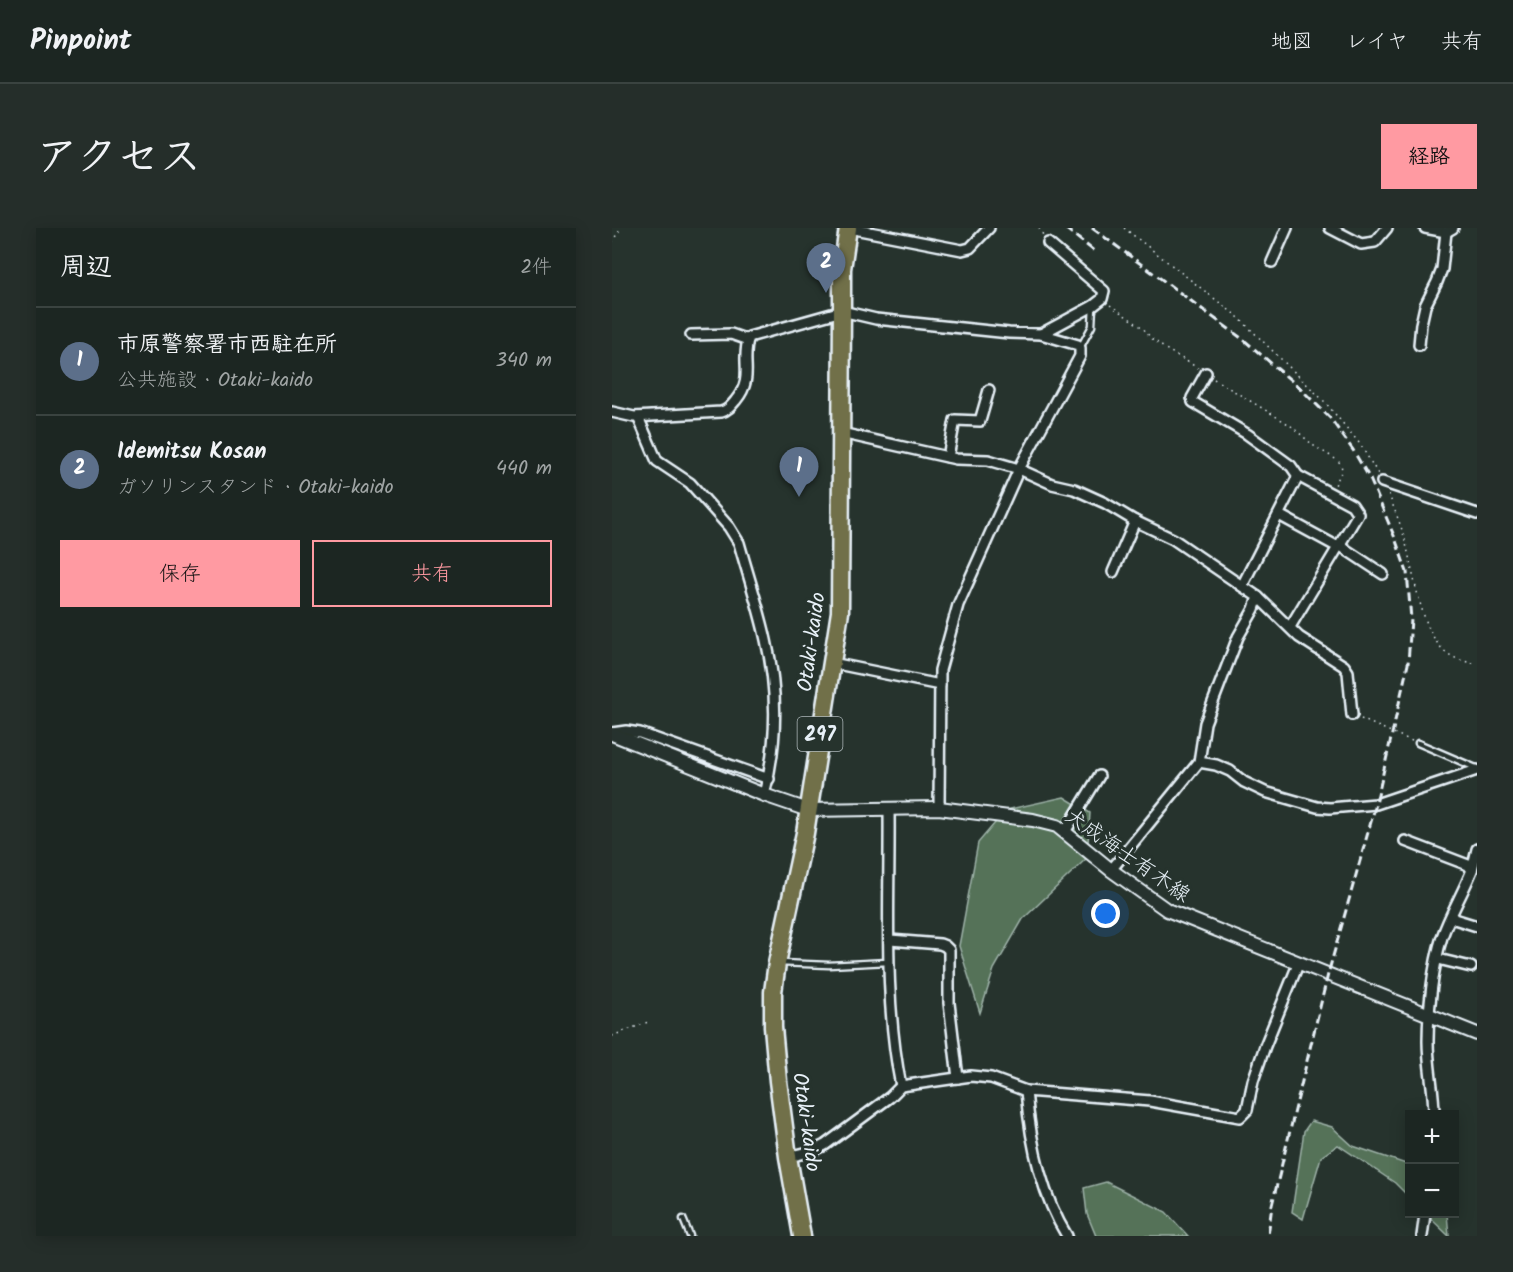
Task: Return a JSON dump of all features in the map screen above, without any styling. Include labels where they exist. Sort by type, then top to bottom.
[{"type":"highway","name":"Otaki-kaido","points":[[802,1236],[778,1081],[773,1027],[773,992],[808,810],[841,606],[842,269],[848,228]]},
{"type":"main road","points":[[612,734],[808,810]]},
{"type":"main road","name":"犬成海士有木線","points":[[808,810],[939,808],[1033,820],[1057,826],[1111,870],[1167,910],[1477,1034]]},
{"type":"street","points":[[848,228],[882,231],[962,250],[970,248],[989,228]]},
{"type":"street","points":[[1272,262],[1287,228]]},
{"type":"street","points":[[1330,228],[1361,244],[1375,242],[1387,228]]},
{"type":"street","points":[[1419,345],[1425,306],[1442,269],[1449,230],[1425,228]]},
{"type":"street","points":[[1041,334],[1093,306],[1102,299],[1104,291],[1048,243]]},
{"type":"street","points":[[612,412],[638,417],[728,410],[744,390],[747,378],[749,337],[842,311],[876,319],[998,332],[1041,334],[1071,342],[1080,348],[1080,356],[1019,469],[958,605],[940,670],[939,808]]},
{"type":"street","points":[[691,335],[731,334],[748,340]]},
{"type":"street","points":[[1206,373],[1192,398],[1193,402],[1247,434],[1291,466],[1299,476],[1352,505],[1358,514],[1290,627]]},
{"type":"street","points":[[948,457],[955,420],[980,421],[989,390]]},
{"type":"street","points":[[638,417],[657,461],[690,483],[729,527],[739,543],[770,656],[774,746],[765,795]]},
{"type":"street","points":[[841,433],[948,457],[988,460],[1019,469],[1052,484],[1105,503],[1135,521],[1173,539],[1258,597],[1299,637],[1344,666],[1348,672],[1352,715]]},
{"type":"street","points":[[1242,586],[1299,476]]},
{"type":"street","points":[[1382,482],[1477,514]]},
{"type":"street","points":[[1279,516],[1339,546],[1383,574]]},
{"type":"street","points":[[1113,572],[1135,521]]},
{"type":"street","points":[[1111,870],[1199,762],[1205,723],[1238,637],[1258,597]]},
{"type":"street","points":[[832,663],[940,685]]},
{"type":"street","points":[[612,734],[626,731],[640,733],[768,779]]},
{"type":"street","points":[[1199,762],[1222,768],[1265,792],[1317,807],[1330,808],[1376,804],[1477,769]]},
{"type":"street","points":[[1065,832],[1099,776]]},
{"type":"street","points":[[889,808],[891,1007],[894,1053],[901,1086]]},
{"type":"street","points":[[1405,841],[1468,865],[1472,870]]},
{"type":"street","points":[[1434,1110],[1428,1043],[1438,959],[1442,939],[1472,870],[1477,849]]},
{"type":"street","points":[[1451,918],[1477,927]]},
{"type":"street","points":[[890,940],[940,944],[949,950],[949,1003],[958,1078]]},
{"type":"street","points":[[1438,959],[1471,967]]},
{"type":"street","points":[[788,1157],[813,1151],[825,1145],[890,1097],[901,1086],[971,1076],[991,1078],[1026,1091],[1150,1101],[1240,1117],[1248,1110],[1253,1081],[1265,1046],[1299,963]]},
{"type":"street","points":[[1026,1091],[1028,1125],[1040,1175],[1067,1236]]},
{"type":"street","points":[[1425,1218],[1425,1235]]},
{"type":"lane","points":[[1080,348],[1092,326],[1093,306]]},
{"type":"lane","points":[[1418,743],[1477,769]]},
{"type":"lane","points":[[777,963],[829,965],[890,962]]},
{"type":"lane","points":[[683,1219],[690,1236]]},
{"type":"path","points":[[612,242],[621,228]]},
{"type":"path","points":[[1124,228],[1238,317],[1325,402],[1360,444],[1382,482],[1403,533],[1417,585],[1420,608],[1434,640],[1446,653],[1459,660],[1477,664]]},
{"type":"path","points":[[1102,299],[1143,328],[1150,338],[1164,348],[1290,425],[1314,446],[1337,460],[1342,470],[1331,494]]},
{"type":"path","points":[[1352,715],[1418,743]]},
{"type":"path","points":[[612,1036],[648,1022]]},
{"type":"green space","points":[[1064,797],[1090,813],[1087,858],[1023,919],[994,969],[980,1013],[959,946],[978,843],[1006,810]]},
{"type":"green space","points":[[1311,1121],[1332,1127],[1353,1146],[1405,1164],[1405,1193],[1395,1183],[1338,1145],[1321,1157],[1303,1219],[1292,1212],[1304,1131]]},
{"type":"green space","points":[[1106,1182],[1166,1212],[1188,1236],[1096,1236],[1087,1214],[1084,1188]]},
{"type":"green space","points":[[1430,1218],[1447,1218],[1449,1236]]},
{"type":"railway","points":[[1065,228],[1094,251]]},
{"type":"railway","points":[[1092,228],[1244,340],[1301,389],[1330,418],[1370,479],[1407,572],[1411,619],[1408,664],[1376,804],[1328,974],[1272,1205],[1268,1236]]},
{"type":"place","name":"Idemitsu Kosan","points":[[826,293]]},
{"type":"place","name":"市原警察署市西駐在所","points":[[799,497]]}]
